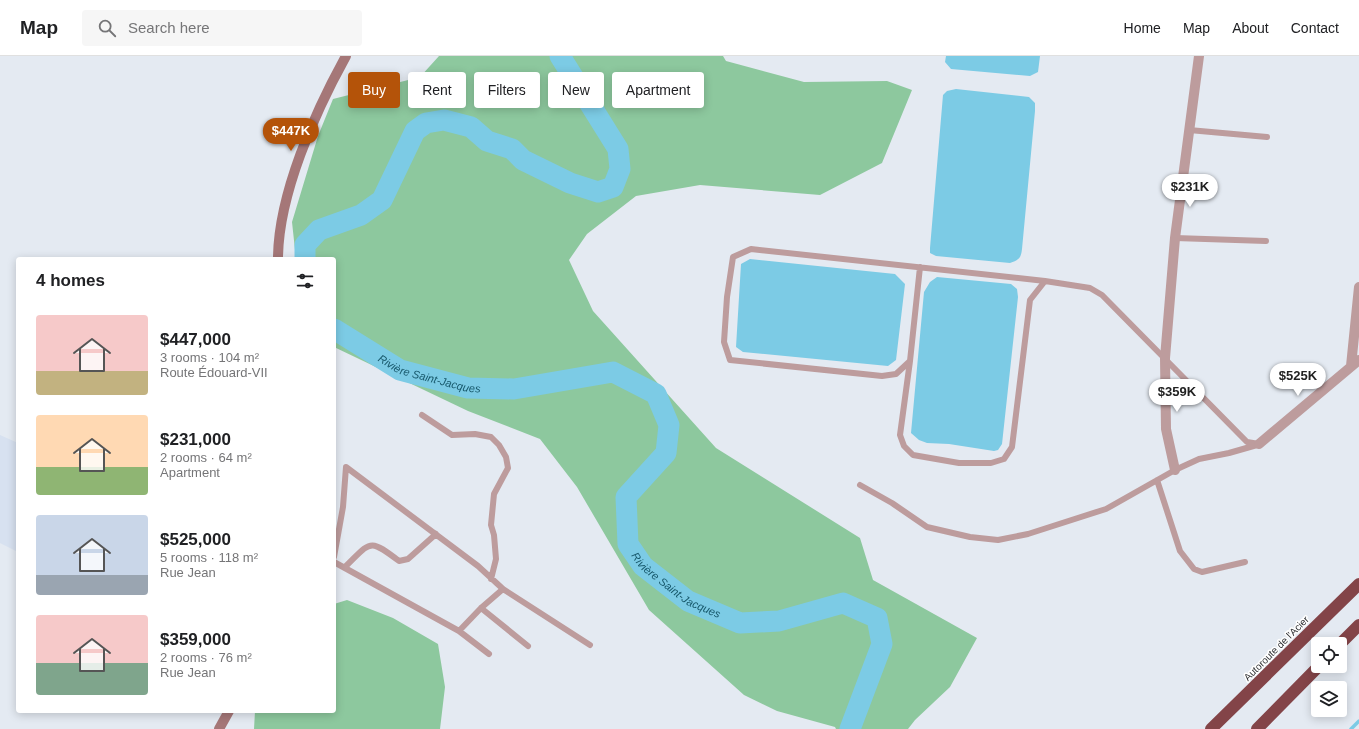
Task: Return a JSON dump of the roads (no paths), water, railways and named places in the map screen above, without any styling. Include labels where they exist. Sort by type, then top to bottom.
[{"type":"highway","name":"Autoroute de l'Acier","points":[[1211,729],[1359,584]]},
{"type":"highway","points":[[1347,637],[1359,625]]},
{"type":"highway","points":[[1257,729],[1311,673]]},
{"type":"main road","points":[[278,257],[279,237],[283,215],[295,173],[318,114],[346,56]]},
{"type":"main road","points":[[219,729],[228,713]]},
{"type":"street","points":[[1175,470],[1166,429],[1165,358],[1175,238],[1200,56]]},
{"type":"street","points":[[1259,444],[1355,363],[1359,287]]},
{"type":"lane","points":[[1189,130],[1267,137]]},
{"type":"lane","points":[[1175,238],[1266,241]]},
{"type":"lane","points":[[910,361],[896,374],[882,376],[730,360],[724,342],[727,298],[733,257],[751,249],[1045,281],[1090,288],[1102,295],[1247,442],[1259,444]]},
{"type":"lane","points":[[920,267],[900,435],[904,446],[913,455],[959,463],[991,463],[1004,459],[1012,447],[1030,300],[1045,281]]},
{"type":"lane","points":[[422,415],[452,435],[475,434],[490,437],[499,445],[506,457],[508,468],[494,494],[491,525],[494,535],[496,559],[491,579]]},
{"type":"lane","points":[[860,485],[892,503],[927,526],[970,537],[998,540],[1028,534],[1106,509],[1199,458],[1229,453],[1259,444]]},
{"type":"lane","points":[[336,546],[343,507],[346,467],[478,566],[502,589],[590,645]]},
{"type":"lane","points":[[1157,480],[1180,551],[1194,569],[1202,572],[1245,562]]},
{"type":"lane","points":[[345,567],[367,546],[375,545],[384,549],[399,561],[408,559],[436,534]]},
{"type":"lane","points":[[336,563],[459,631],[489,654]]},
{"type":"lane","points":[[459,631],[502,589]]},
{"type":"lane","points":[[481,608],[528,646]]},
{"type":"water","points":[[946,56],[1040,56],[1038,72],[1030,76],[951,69],[945,62]]},
{"type":"water","points":[[956,89],[1029,97],[1035,103],[1022,252],[1016,261],[1010,263],[936,256],[930,253],[943,95],[947,91]]},
{"type":"water","points":[[750,259],[895,274],[905,284],[896,360],[888,366],[743,352],[736,347],[741,264]]},
{"type":"water","points":[[937,277],[1011,284],[1017,289],[1018,297],[1002,444],[998,450],[994,451],[949,444],[927,443],[919,440],[911,433],[924,292],[930,282]]},
{"type":"waterway","name":"Rivière Saint-Jacques","points":[[305,257],[305,245],[319,230],[361,215],[382,200],[415,131],[426,123],[444,120],[471,127],[487,141],[512,149],[523,160],[570,183],[598,192],[613,187],[620,169],[618,149],[560,56]]},
{"type":"waterway","name":"Rivière Saint-Jacques","points":[[336,330],[400,370],[468,388],[514,389],[613,372],[656,394],[669,425],[666,453],[626,497],[628,544],[643,566],[688,601],[740,623],[779,621],[843,603],[877,618],[882,644],[850,729]]},
{"type":"waterway","points":[[1351,729],[1359,721]]}]
